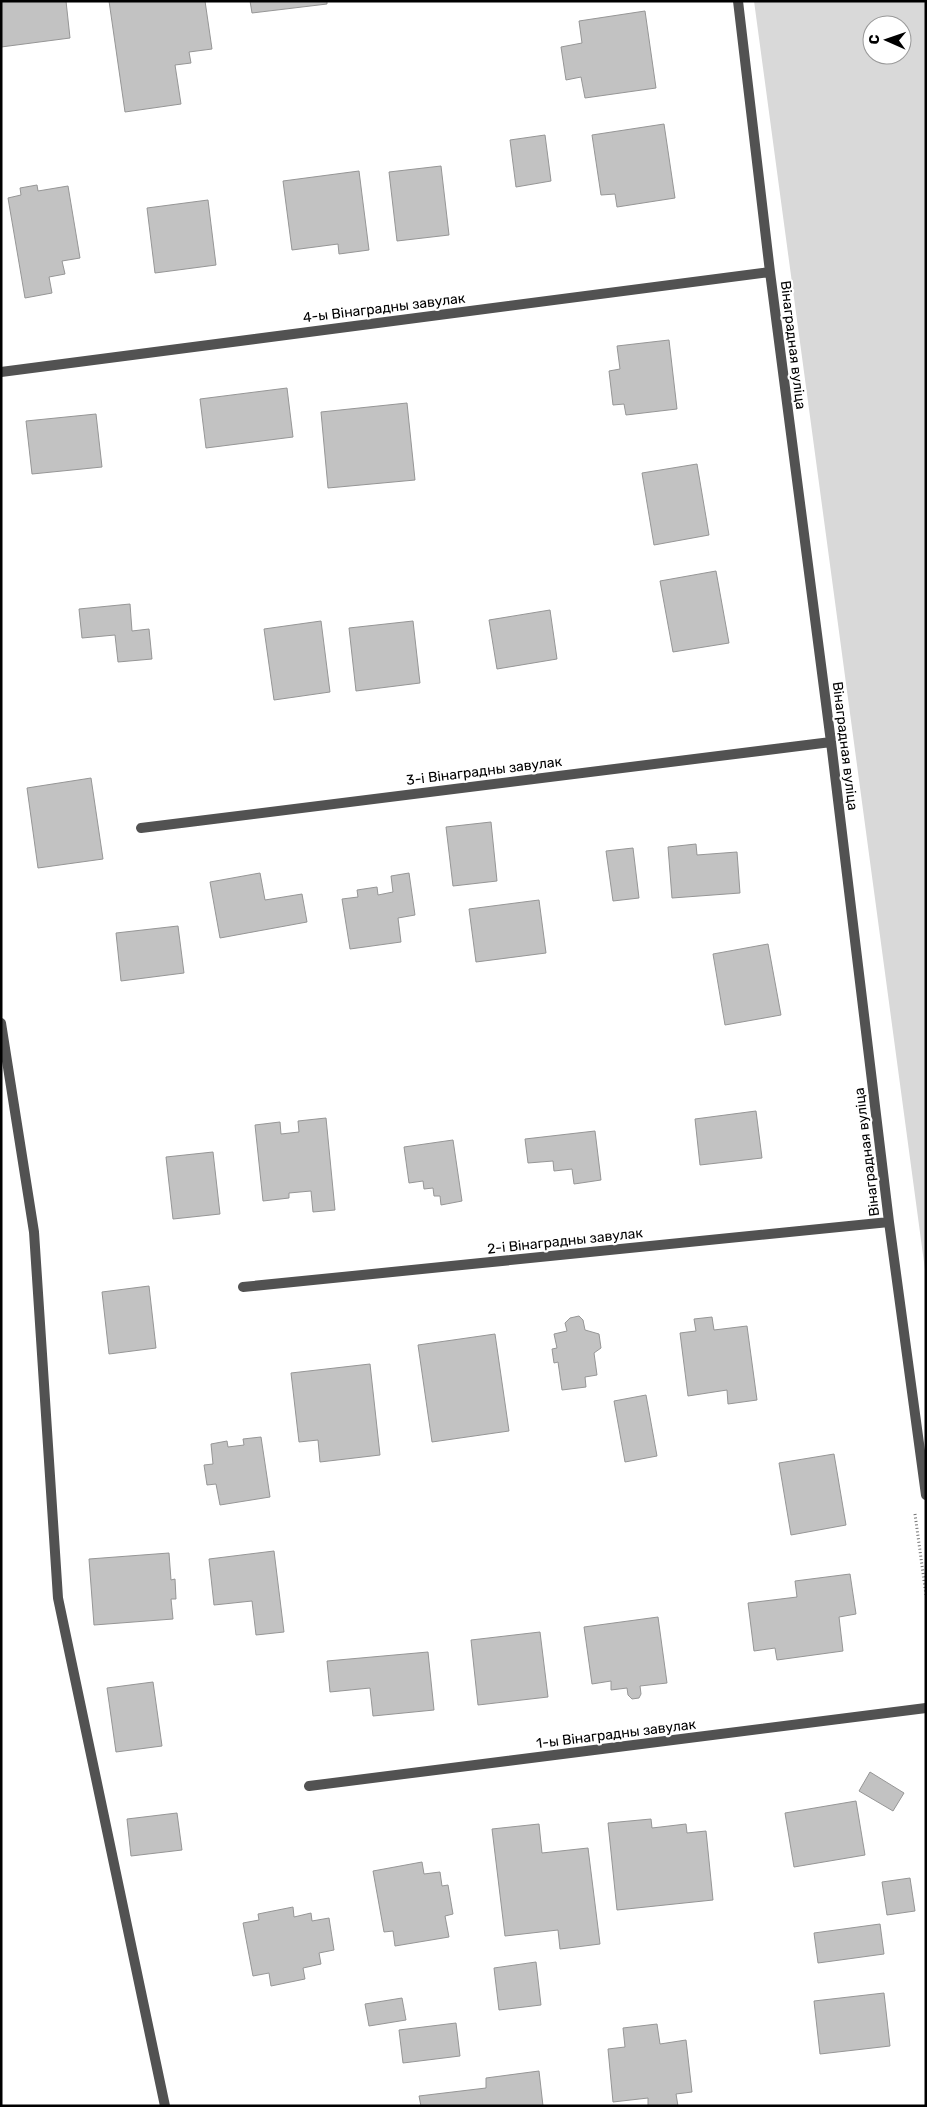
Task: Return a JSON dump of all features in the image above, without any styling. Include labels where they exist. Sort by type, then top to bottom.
[{"type":"street","name":"Вінаградная вуліца","points":[[738,1],[770,272],[831,742],[889,1222],[926,1495]]},
{"type":"street","name":"4-ы Вінаградны завулак","points":[[1,372],[770,272]]},
{"type":"street","name":"3-і Вінаградны завулак","points":[[141,828],[831,742]]},
{"type":"street","points":[[1,1023],[34,1232],[58,1598],[165,2106]]},
{"type":"street","name":"2-і Вінаградны завулак","points":[[243,1287],[889,1222]]},
{"type":"street","name":"1-ы Вінаградны завулак","points":[[309,1786],[926,1708]]},
{"type":"shaded area","points":[[754,1],[926,1],[926,1277]]},
{"type":"building","points":[[1,1],[66,1],[70,38],[1,47]]},
{"type":"building","points":[[109,1],[205,1],[212,49],[189,52],[191,63],[175,65],[181,104],[125,112]]},
{"type":"building","points":[[250,1],[327,1],[327,4],[252,13]]},
{"type":"building","points":[[645,11],[656,88],[585,98],[581,77],[566,80],[561,47],[582,43],[579,21]]},
{"type":"building","points":[[664,124],[675,198],[617,207],[615,194],[601,195],[592,135]]},
{"type":"building","points":[[545,135],[551,181],[516,187],[510,140]]},
{"type":"building","points":[[441,166],[449,235],[397,241],[389,172]]},
{"type":"building","points":[[359,171],[369,250],[339,254],[338,244],[292,250],[283,181]]},
{"type":"building","points":[[37,185],[38,191],[68,186],[80,258],[62,261],[65,274],[49,277],[52,293],[25,298],[8,198],[21,195],[20,188]]},
{"type":"building","points":[[208,200],[216,265],[155,273],[147,208]]},
{"type":"building","points":[[669,340],[677,409],[626,415],[624,404],[613,405],[609,371],[620,369],[617,346]]},
{"type":"building","points":[[287,388],[293,437],[206,448],[200,399]]},
{"type":"building","points":[[407,403],[415,480],[328,488],[321,412]]},
{"type":"building","points":[[96,414],[102,467],[32,474],[26,421]]},
{"type":"building","points":[[697,464],[709,535],[654,545],[642,473]]},
{"type":"building","points":[[716,571],[729,643],[673,652],[660,581]]},
{"type":"building","points":[[130,604],[132,631],[149,629],[152,659],[118,662],[115,635],[82,638],[79,609]]},
{"type":"building","points":[[550,610],[557,659],[497,669],[489,620]]},
{"type":"building","points":[[321,621],[330,692],[274,700],[264,629]]},
{"type":"building","points":[[413,621],[420,683],[356,691],[349,628]]},
{"type":"building","points":[[91,778],[103,859],[38,868],[27,788]]},
{"type":"building","points":[[491,822],[497,881],[453,886],[446,827]]},
{"type":"building","points":[[696,844],[697,855],[737,852],[740,893],[672,898],[668,847]]},
{"type":"building","points":[[633,848],[639,898],[613,901],[606,851]]},
{"type":"building","points":[[260,873],[265,900],[302,894],[307,922],[220,938],[210,882]]},
{"type":"building","points":[[409,873],[415,915],[398,918],[401,942],[350,949],[342,899],[358,897],[357,890],[377,887],[378,895],[393,892],[391,876]]},
{"type":"building","points":[[539,900],[546,953],[476,962],[469,909]]},
{"type":"building","points":[[178,926],[184,973],[121,981],[116,933]]},
{"type":"building","points":[[768,944],[781,1015],[725,1025],[713,954]]},
{"type":"building","points":[[756,1111],[762,1158],[700,1165],[695,1119]]},
{"type":"building","points":[[326,1118],[335,1210],[313,1212],[311,1191],[289,1193],[289,1198],[263,1201],[255,1125],[280,1122],[281,1134],[299,1132],[298,1121]]},
{"type":"building","points":[[595,1131],[601,1180],[574,1184],[572,1169],[554,1171],[553,1161],[528,1163],[525,1139]]},
{"type":"building","points":[[453,1140],[462,1201],[441,1205],[440,1196],[434,1196],[433,1188],[424,1189],[423,1181],[409,1183],[404,1147]]},
{"type":"building","points":[[213,1152],[220,1214],[173,1219],[166,1157]]},
{"type":"building","points":[[149,1286],[156,1348],[109,1354],[102,1292]]},
{"type":"building","points":[[579,1316],[583,1320],[585,1330],[599,1334],[601,1348],[594,1353],[597,1375],[585,1377],[586,1387],[562,1390],[558,1362],[554,1363],[552,1349],[557,1348],[554,1334],[567,1331],[565,1323],[570,1318]]},
{"type":"building","points":[[712,1317],[714,1330],[747,1326],[757,1400],[728,1404],[727,1390],[688,1396],[680,1333],[696,1331],[694,1319]]},
{"type":"building","points":[[495,1334],[509,1431],[432,1442],[418,1345]]},
{"type":"building","points":[[370,1364],[380,1455],[320,1462],[318,1440],[299,1442],[291,1373]]},
{"type":"building","points":[[646,1395],[657,1456],[625,1462],[614,1401]]},
{"type":"building","points":[[261,1437],[270,1497],[220,1505],[216,1484],[207,1485],[204,1465],[213,1464],[211,1444],[227,1441],[228,1447],[244,1445],[243,1439]]},
{"type":"building","points":[[834,1454],[846,1525],[791,1535],[779,1463]]},
{"type":"building","points":[[274,1551],[284,1632],[256,1635],[252,1601],[214,1605],[209,1559]]},
{"type":"building","points":[[169,1553],[171,1580],[175,1579],[176,1599],[171,1599],[173,1619],[94,1625],[89,1559]]},
{"type":"building","points":[[850,1574],[856,1614],[839,1617],[843,1651],[777,1660],[775,1648],[754,1651],[748,1603],[797,1597],[795,1581]]},
{"type":"building","points":[[658,1617],[667,1683],[640,1686],[641,1694],[639,1698],[632,1699],[628,1695],[627,1688],[611,1690],[611,1681],[592,1684],[584,1627]]},
{"type":"building","points":[[540,1632],[548,1697],[478,1705],[471,1640]]},
{"type":"building","points":[[428,1652],[434,1710],[373,1716],[370,1688],[330,1692],[327,1661]]},
{"type":"building","points":[[153,1682],[162,1746],[116,1752],[107,1688]]},
{"type":"building","points":[[870,1772],[904,1793],[893,1811],[859,1791]]},
{"type":"building","points":[[856,1801],[865,1855],[794,1867],[785,1813]]},
{"type":"building","points":[[177,1813],[182,1850],[131,1856],[127,1819]]},
{"type":"building","points":[[651,1819],[652,1828],[686,1824],[687,1833],[706,1831],[713,1900],[617,1910],[608,1823]]},
{"type":"building","points":[[539,1824],[542,1853],[588,1848],[600,1944],[560,1949],[558,1930],[505,1936],[492,1829]]},
{"type":"building","points":[[422,1862],[424,1874],[440,1872],[442,1886],[448,1885],[453,1914],[445,1916],[449,1937],[395,1946],[393,1931],[384,1932],[373,1871]]},
{"type":"building","points":[[910,1878],[915,1911],[887,1915],[882,1882]]},
{"type":"building","points":[[293,1907],[294,1917],[311,1913],[312,1921],[329,1918],[334,1950],[319,1953],[321,1964],[303,1968],[305,1979],[271,1986],[269,1973],[253,1976],[243,1923],[259,1920],[258,1914]]},
{"type":"building","points":[[880,1924],[884,1954],[818,1963],[814,1933]]},
{"type":"building","points":[[536,1962],[541,2005],[499,2010],[494,1968]]},
{"type":"building","points":[[884,1993],[890,2046],[820,2054],[814,2001]]},
{"type":"building","points":[[402,1998],[406,2020],[369,2026],[365,2004]]},
{"type":"building","points":[[456,2023],[460,2056],[403,2063],[399,2030]]},
{"type":"building","points":[[657,2024],[660,2044],[686,2040],[692,2092],[676,2094],[678,2106],[648,2106],[648,2098],[613,2102],[608,2049],[625,2047],[623,2028]]},
{"type":"building","points":[[539,2071],[543,2106],[421,2106],[419,2096],[486,2088],[486,2078]]}]
